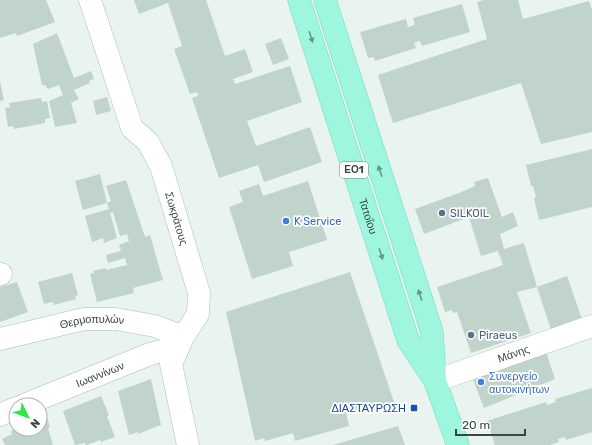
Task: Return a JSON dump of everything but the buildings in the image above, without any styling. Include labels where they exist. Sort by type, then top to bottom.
[{"type":"main road","name":"Τατοΐου","points":[[299,0],[408,340],[435,381],[458,445]]},
{"type":"main road","name":"Τατοΐου","points":[[326,0],[432,332],[435,381]]},
{"type":"street","name":"Σωκράτους","points":[[90,0],[132,128],[148,142],[161,166],[199,293],[198,314],[180,342],[171,364],[188,445]]},
{"type":"street","name":"Θερμοπυλών","points":[[0,339],[84,319],[116,319],[155,326],[180,342]]},
{"type":"street","name":"Μάνης","points":[[435,381],[592,326]]},
{"type":"street","name":"Ιωαννίνων","points":[[44,397],[180,342]]},
{"type":"place","name":"SILKOIL","points":[[442,213]]},
{"type":"place","name":"K Service","points":[[286,221]]},
{"type":"place","name":"Piraeus","points":[[471,335]]},
{"type":"place","name":"Συνεργείο αυτοκινήτων","points":[[481,382]]},
{"type":"place","name":"ΔΙΑΣΤΑΥΡΩΣΗ","points":[[414,408]]}]
